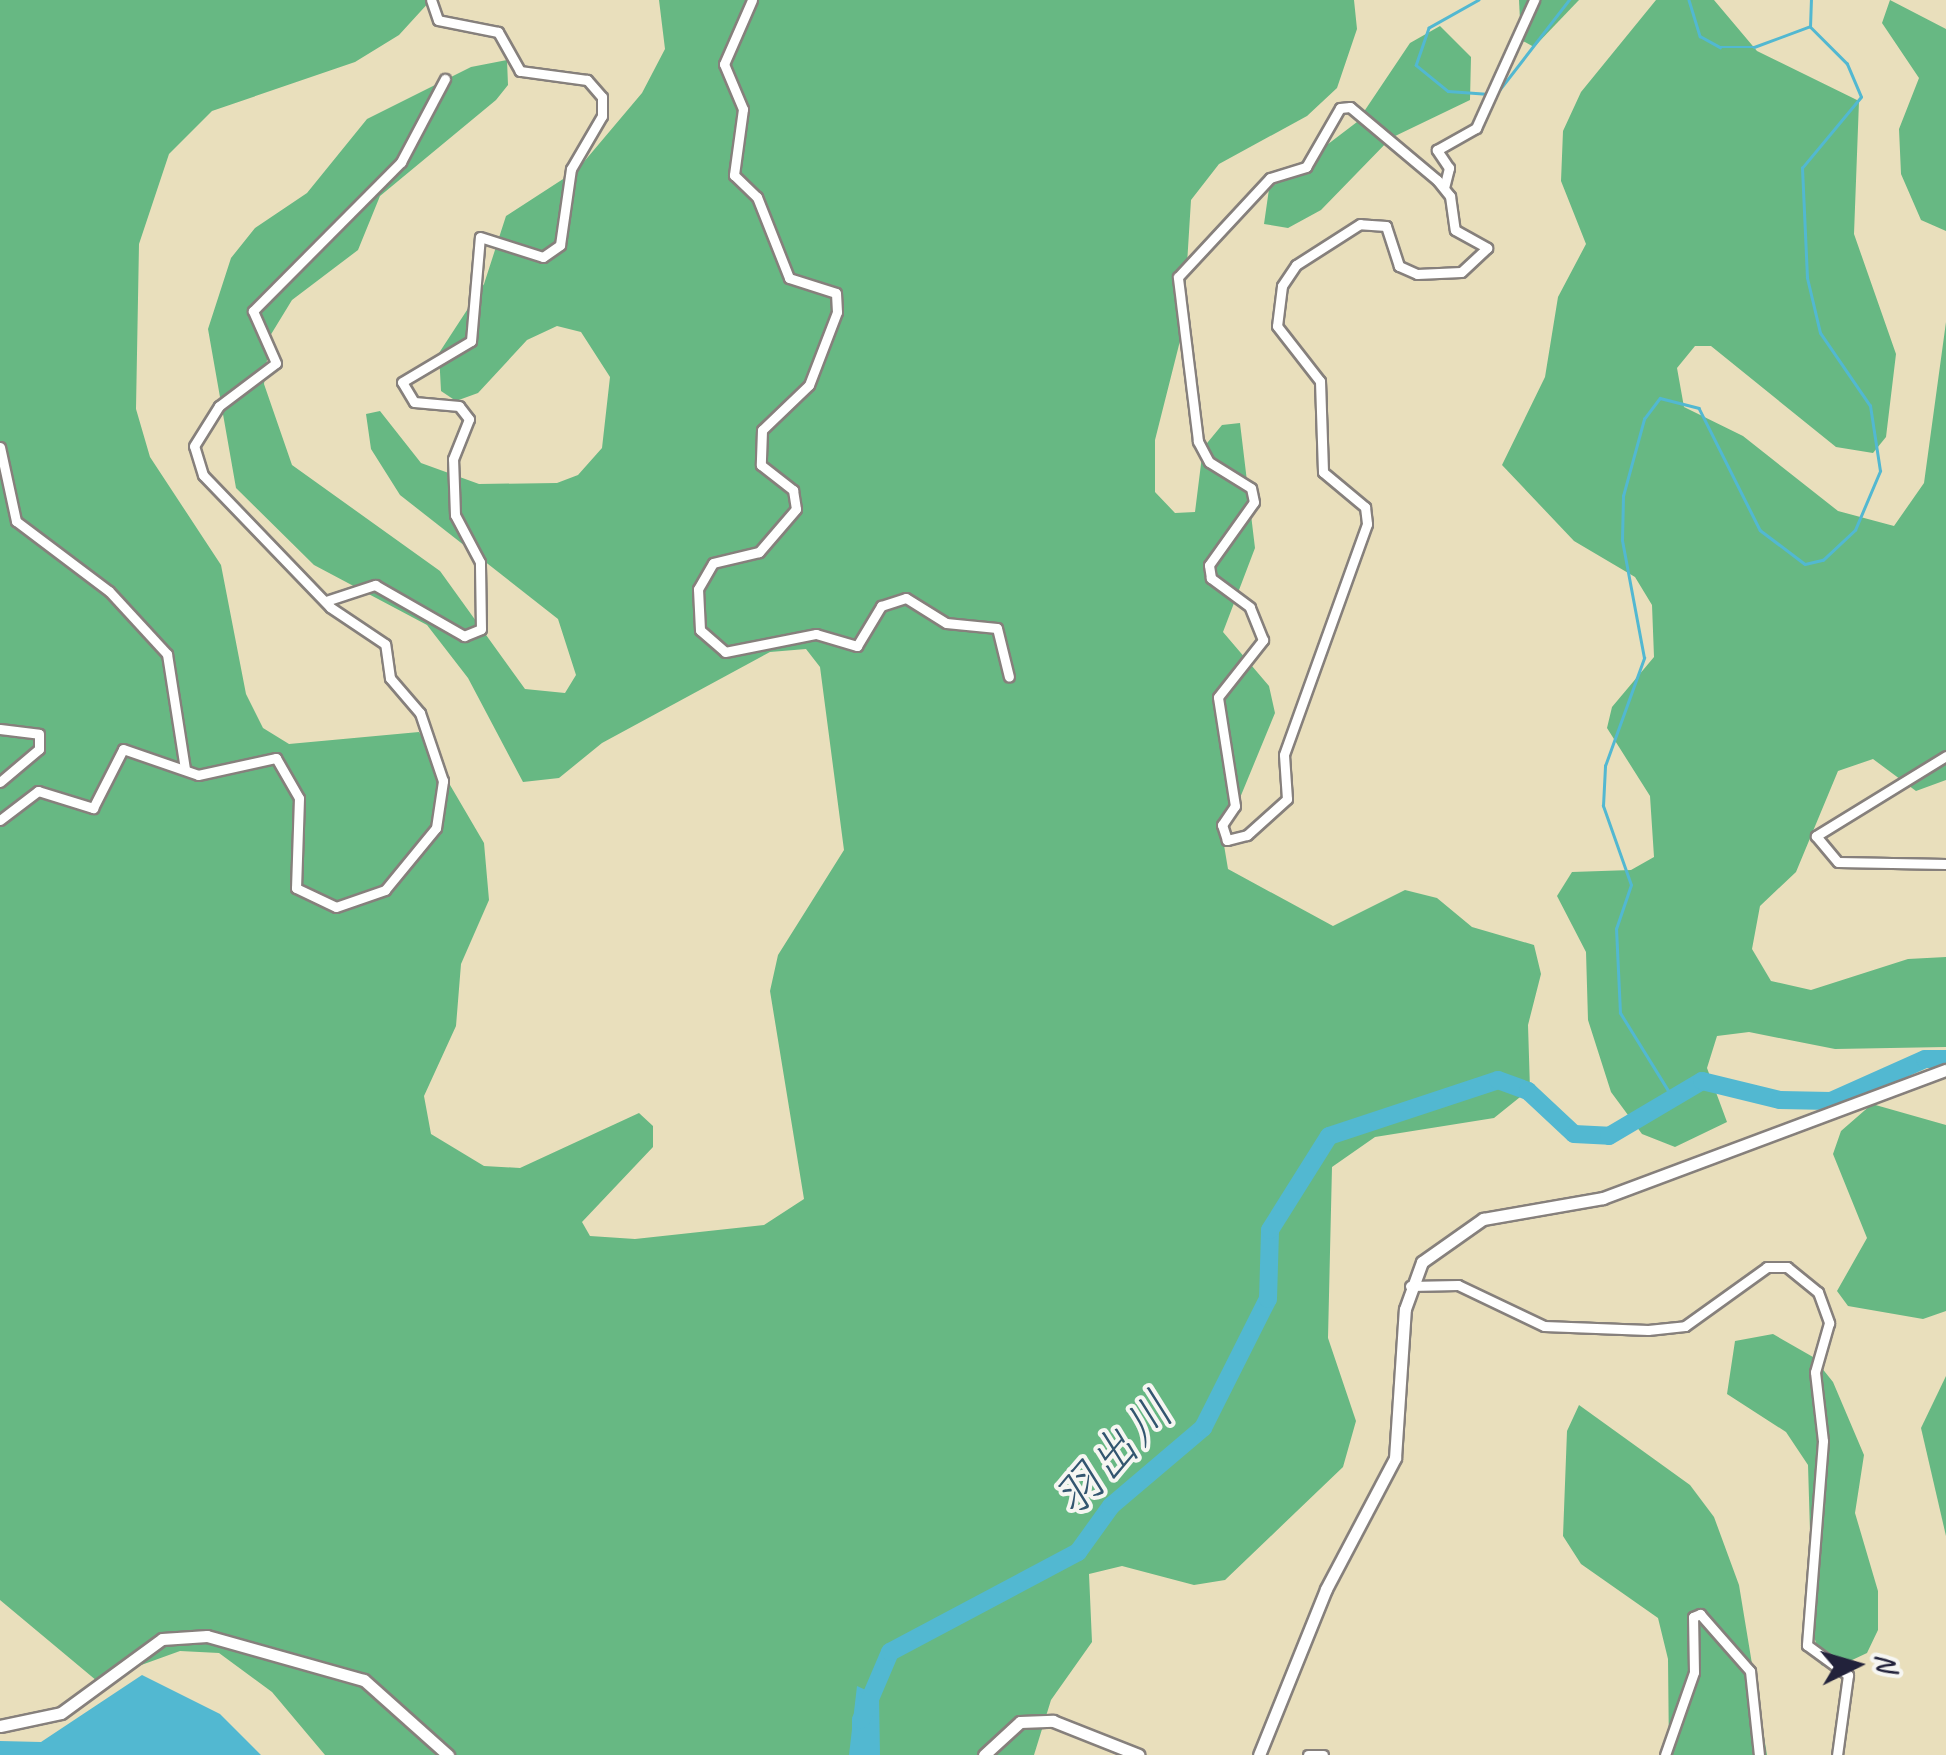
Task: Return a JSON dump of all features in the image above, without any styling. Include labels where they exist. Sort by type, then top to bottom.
[{"type":"street","points":[[326,601],[376,585],[464,636],[482,629],[480,562],[455,516],[453,459],[469,420],[459,406],[414,402],[402,382],[471,341],[480,237],[543,257],[560,245],[571,168],[602,116],[602,98],[586,80],[520,71],[498,32],[438,20],[431,0]]},
{"type":"street","points":[[752,0],[724,64],[743,108],[734,175],[757,197],[789,278],[836,293],[837,312],[809,385],[762,430],[761,466],[793,490],[796,509],[760,552],[713,563],[698,589],[700,630],[725,652],[816,634],[857,646],[881,606],[906,598],[946,623],[996,628],[1009,676]]},
{"type":"street","points":[[1444,188],[1350,106],[1340,108],[1306,168],[1270,178],[1178,278],[1198,441],[1209,462],[1251,488],[1254,502],[1209,565],[1211,578],[1250,607],[1263,640],[1218,697],[1235,806],[1222,825],[1227,840],[1248,834],[1288,798],[1284,755],[1366,524],[1365,507],[1323,472],[1320,381],[1276,326],[1277,299],[1296,266],[1360,224],[1386,226],[1407,271],[1474,266],[1486,243],[1456,230],[1444,188],[1449,168],[1437,150],[1476,128],[1534,0]]},
{"type":"street","points":[[0,820],[38,791],[94,808],[123,749],[217,775],[269,757],[290,773],[302,819],[292,876],[308,899],[361,902],[397,879],[445,809],[443,780],[420,712],[390,678],[385,644],[326,601],[203,475],[195,436],[219,406],[273,370],[274,350],[253,312],[401,162],[444,79]]},
{"type":"street","points":[[0,447],[16,521],[109,591],[167,654],[185,768]]},
{"type":"street","points":[[0,729],[40,734],[39,749],[0,782]]},
{"type":"street","points":[[1946,756],[1898,777],[1816,836],[1838,862],[1946,864]]},
{"type":"street","points":[[1259,1755],[1326,1589],[1395,1458],[1410,1286],[1441,1244],[1483,1219],[1602,1198],[1942,1071]]},
{"type":"street","points":[[1410,1286],[1458,1285],[1544,1326],[1648,1330],[1685,1326],[1767,1267],[1788,1267],[1818,1292],[1829,1323],[1815,1372],[1823,1442],[1807,1645],[1848,1675],[1837,1755]]},
{"type":"street","points":[[1664,1755],[1694,1672],[1693,1617],[1700,1614],[1750,1671],[1758,1755]]},
{"type":"street","points":[[0,1726],[62,1714],[162,1639],[207,1636],[364,1680],[448,1755]]},
{"type":"street","points":[[984,1755],[1020,1722],[1053,1721],[1139,1755]]},
{"type":"street","points":[[1308,1755],[1322,1755]]},
{"type":"green space","points":[[0,0],[431,0],[399,35],[355,62],[212,111],[169,154],[139,244],[136,409],[150,457],[221,565],[246,694],[263,728],[289,744],[419,732],[484,843],[489,900],[461,964],[456,1026],[424,1096],[431,1134],[484,1166],[520,1168],[639,1113],[653,1126],[653,1147],[582,1222],[590,1236],[635,1239],[764,1225],[804,1199],[770,991],[778,955],[844,850],[820,667],[806,649],[770,652],[602,743],[559,778],[523,782],[468,678],[427,625],[314,565],[236,488],[208,329],[231,258],[255,228],[307,193],[367,119],[471,67],[507,60],[508,85],[496,100],[380,196],[358,250],[292,300],[270,336],[264,384],[292,465],[440,571],[525,689],[565,693],[576,675],[558,619],[400,495],[371,449],[366,414],[380,411],[421,463],[479,484],[557,483],[578,475],[602,448],[610,377],[581,332],[557,326],[527,340],[478,393],[456,401],[441,391],[439,353],[484,284],[506,216],[577,170],[642,93],[665,49],[659,0],[1354,0],[1357,29],[1337,88],[1307,116],[1219,164],[1191,200],[1183,329],[1155,440],[1155,492],[1175,513],[1195,512],[1203,448],[1222,425],[1240,423],[1255,548],[1223,632],[1269,686],[1275,713],[1223,839],[1228,869],[1333,926],[1405,890],[1437,898],[1472,927],[1534,945],[1541,974],[1528,1025],[1530,1089],[1494,1118],[1375,1137],[1332,1167],[1328,1338],[1356,1421],[1343,1467],[1225,1580],[1194,1585],[1122,1566],[1089,1574],[1092,1642],[1051,1700],[1034,1755],[325,1755],[272,1692],[219,1653],[180,1651],[97,1681],[0,1600]]},
{"type":"green space","points":[[1519,0],[1579,0],[1534,47],[1521,40]]},
{"type":"green space","points":[[1656,0],[1714,0],[1757,51],[1859,101],[1854,234],[1896,354],[1886,437],[1873,453],[1836,447],[1711,346],[1695,346],[1677,368],[1684,407],[1743,436],[1838,511],[1894,526],[1924,483],[1946,322],[1946,780],[1916,791],[1873,759],[1838,771],[1796,872],[1760,906],[1752,949],[1771,981],[1811,990],[1908,959],[1946,957],[1946,1047],[1835,1049],[1749,1032],[1717,1036],[1707,1068],[1727,1122],[1675,1147],[1642,1134],[1611,1092],[1588,1020],[1586,952],[1557,896],[1572,872],[1631,870],[1654,857],[1650,796],[1607,728],[1612,707],[1654,657],[1652,605],[1635,577],[1574,541],[1502,465],[1545,377],[1558,297],[1586,244],[1561,181],[1563,131],[1581,92]]},
{"type":"green space","points":[[1890,0],[1946,29],[1946,231],[1921,220],[1901,174],[1899,129],[1919,78],[1882,23]]},
{"type":"green space","points":[[1440,26],[1471,57],[1470,100],[1391,138],[1321,210],[1288,228],[1264,224],[1269,189],[1357,122],[1410,43]]},
{"type":"green space","points":[[1872,1104],[1946,1125],[1946,1311],[1923,1319],[1848,1306],[1837,1291],[1867,1238],[1833,1154],[1841,1131]]},
{"type":"green space","points":[[1773,1334],[1813,1357],[1833,1382],[1864,1455],[1855,1513],[1878,1591],[1878,1630],[1867,1653],[1833,1669],[1821,1665],[1813,1631],[1808,1465],[1786,1432],[1727,1394],[1735,1341]]},
{"type":"green space","points":[[1946,1376],[1946,1536],[1921,1428]]},
{"type":"green space","points":[[1579,1405],[1690,1485],[1714,1517],[1739,1585],[1767,1755],[1669,1755],[1668,1659],[1658,1618],[1581,1564],[1563,1536],[1567,1431]]},
{"type":"water","points":[[142,1675],[220,1714],[261,1755],[0,1755],[0,1741],[41,1742]]},
{"type":"water","points":[[857,1686],[879,1696],[880,1755],[849,1755]]},
{"type":"waterway","points":[[1479,0],[1429,28],[1416,65],[1448,91],[1489,94]]},
{"type":"waterway","points":[[1497,93],[1569,0]]},
{"type":"waterway","points":[[1689,0],[1700,36],[1720,47],[1754,47],[1808,27]]},
{"type":"waterway","points":[[1670,1094],[1620,1013],[1616,929],[1631,885],[1603,806],[1605,766],[1644,658],[1622,540],[1623,496],[1644,419],[1660,398],[1699,408],[1760,530],[1805,564],[1823,560],[1855,530],[1880,471],[1870,406],[1820,333],[1807,278],[1802,168],[1861,97],[1847,64],[1810,27],[1811,0]]},
{"type":"waterway","name":"羽出川","points":[[861,1755],[861,1720],[890,1652],[1078,1552],[1111,1506],[1203,1428],[1268,1299],[1270,1230],[1329,1136],[1498,1080],[1528,1091],[1574,1134],[1609,1136],[1702,1081],[1780,1100],[1831,1101],[1925,1059],[1946,1059]]}]
